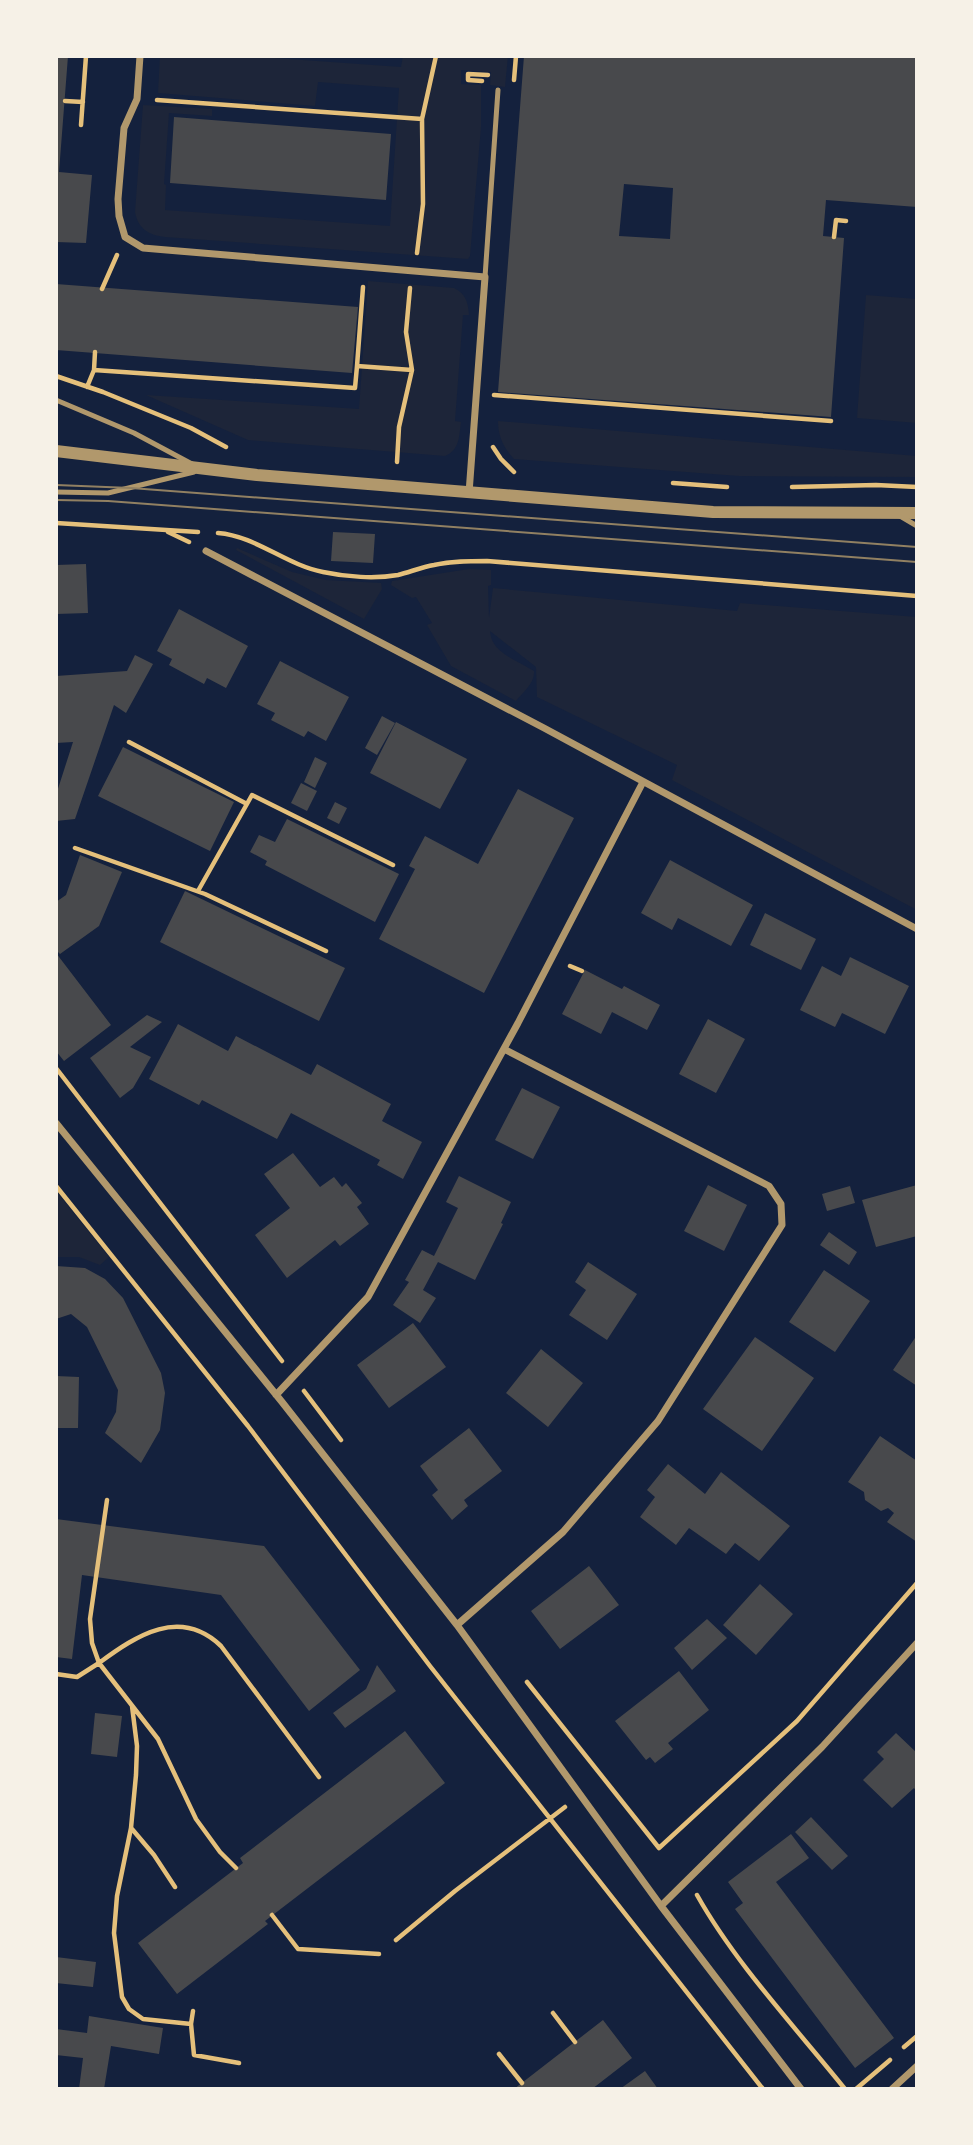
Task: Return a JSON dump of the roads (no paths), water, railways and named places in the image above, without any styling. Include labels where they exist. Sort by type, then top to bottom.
[{"type":"street","points":[[140,56],[137,99],[124,128],[118,199],[125,237],[144,248],[485,277],[469,493]]},
{"type":"street","points":[[56,451],[204,470],[713,512],[917,513]]},
{"type":"street","points":[[206,551],[917,929]]},
{"type":"street","points":[[276,1395],[368,1297],[504,1049],[643,782]]},
{"type":"street","points":[[457,1625],[563,1532],[658,1421],[782,1224],[781,1204],[769,1186],[504,1049]]},
{"type":"street","points":[[56,1123],[276,1395],[457,1625],[661,1906],[802,2089]]},
{"type":"street","points":[[661,1906],[822,1747],[917,1643]]},
{"type":"street","points":[[892,2089],[917,2066]]},
{"type":"lane","points":[[485,277],[498,90]]},
{"type":"lane","points":[[56,400],[134,433],[204,470]]},
{"type":"lane","points":[[56,492],[108,493],[204,470]]},
{"type":"lane","points":[[895,512],[917,526]]},
{"type":"tram line","points":[[56,485],[131,488],[917,547]]},
{"type":"tram line","points":[[56,500],[108,501],[917,562]]}]
